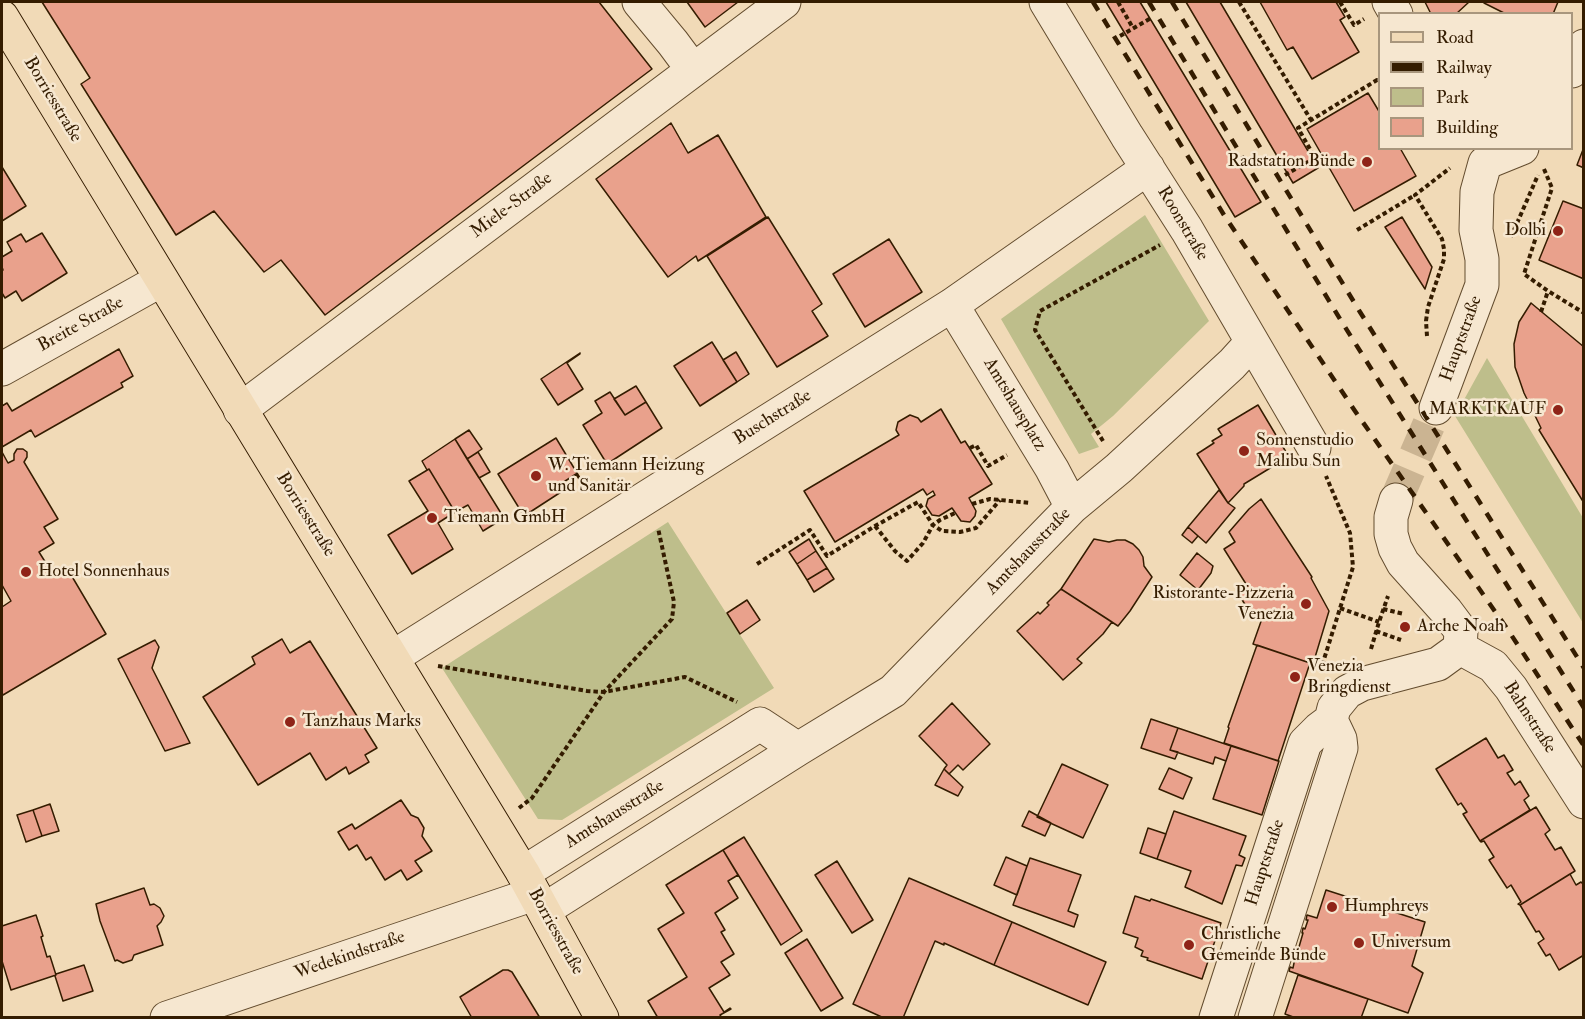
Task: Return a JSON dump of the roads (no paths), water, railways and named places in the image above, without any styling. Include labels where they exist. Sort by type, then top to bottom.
[{"type":"main road","name":"Borriesstraße","points":[[2,17],[393,657],[534,892],[602,1017]]},
{"type":"street","points":[[639,2],[693,70]]},
{"type":"street","name":"Miele-Straße","points":[[240,410],[784,2]]},
{"type":"street","name":"Roonstraße","points":[[1046,2],[1187,230],[1314,448]]},
{"type":"street","points":[[1573,69],[1584,46]]},
{"type":"street","points":[[1480,156],[1512,150]]},
{"type":"street","name":"Hauptstraße","points":[[1436,408],[1482,285],[1482,259],[1476,230],[1480,156]]},
{"type":"street","name":"Buschstraße","points":[[393,657],[952,305],[1148,168]]},
{"type":"street","name":"Breite Straße","points":[[2,369],[161,280]]},
{"type":"street","name":"Amtshausplatz","points":[[952,305],[1052,469],[1072,507]]},
{"type":"street","name":"Amtshausstraße","points":[[534,892],[798,749],[893,691],[1072,507],[1119,468],[1232,364],[1252,342]]},
{"type":"street","points":[[1396,500],[1391,517],[1391,534],[1395,548],[1403,563],[1461,631],[1460,648]]},
{"type":"street","name":"Hauptstraße","points":[[1255,1017],[1341,748],[1340,739],[1331,720],[1334,708],[1347,692],[1362,684],[1438,664],[1460,648]]},
{"type":"street","name":"Bahnstraße","points":[[1460,648],[1493,666],[1511,688],[1584,802]]},
{"type":"street","name":"Hauptstraße","points":[[1216,1017],[1305,743],[1318,729],[1331,720]]},
{"type":"street","name":"Amtshausstraße","points":[[534,892],[760,724],[798,749]]},
{"type":"street","name":"Wedekindstraße","points":[[167,1017],[534,892]]},
{"type":"tunnel","points":[[1396,500],[1436,408]]},
{"type":"railway","points":[[1093,2],[1224,215],[1355,411],[1508,630],[1584,746]]},
{"type":"railway","points":[[1149,2],[1340,319],[1584,708]]},
{"type":"railway","points":[[1172,2],[1360,312],[1584,668]]},
{"type":"place","name":"Radstation Bünde","points":[[1367,162]]},
{"type":"place","name":"Dolbi","points":[[1558,231]]},
{"type":"place","name":"MARKTKAUF","points":[[1558,410]]},
{"type":"place","name":"Sonnenstudio Malibu Sun","points":[[1244,451]]},
{"type":"place","name":"W. Tiemann Heizung und Sanitär","points":[[536,476]]},
{"type":"place","name":"Tiemann GmbH","points":[[432,518]]},
{"type":"place","name":"Hotel Sonnenhaus","points":[[26,572]]},
{"type":"place","name":"Ristorante-Pizzeria Venezia","points":[[1306,604]]},
{"type":"place","name":"Arche Noah","points":[[1405,627]]},
{"type":"place","name":"Venezia Bringdienst","points":[[1295,677]]},
{"type":"place","name":"Tanzhaus Marks","points":[[290,722]]},
{"type":"place","name":"Humphreys","points":[[1332,907]]},
{"type":"place","name":"Universum","points":[[1359,943]]},
{"type":"place","name":"Christliche Gemeinde Bünde","points":[[1189,945]]}]
